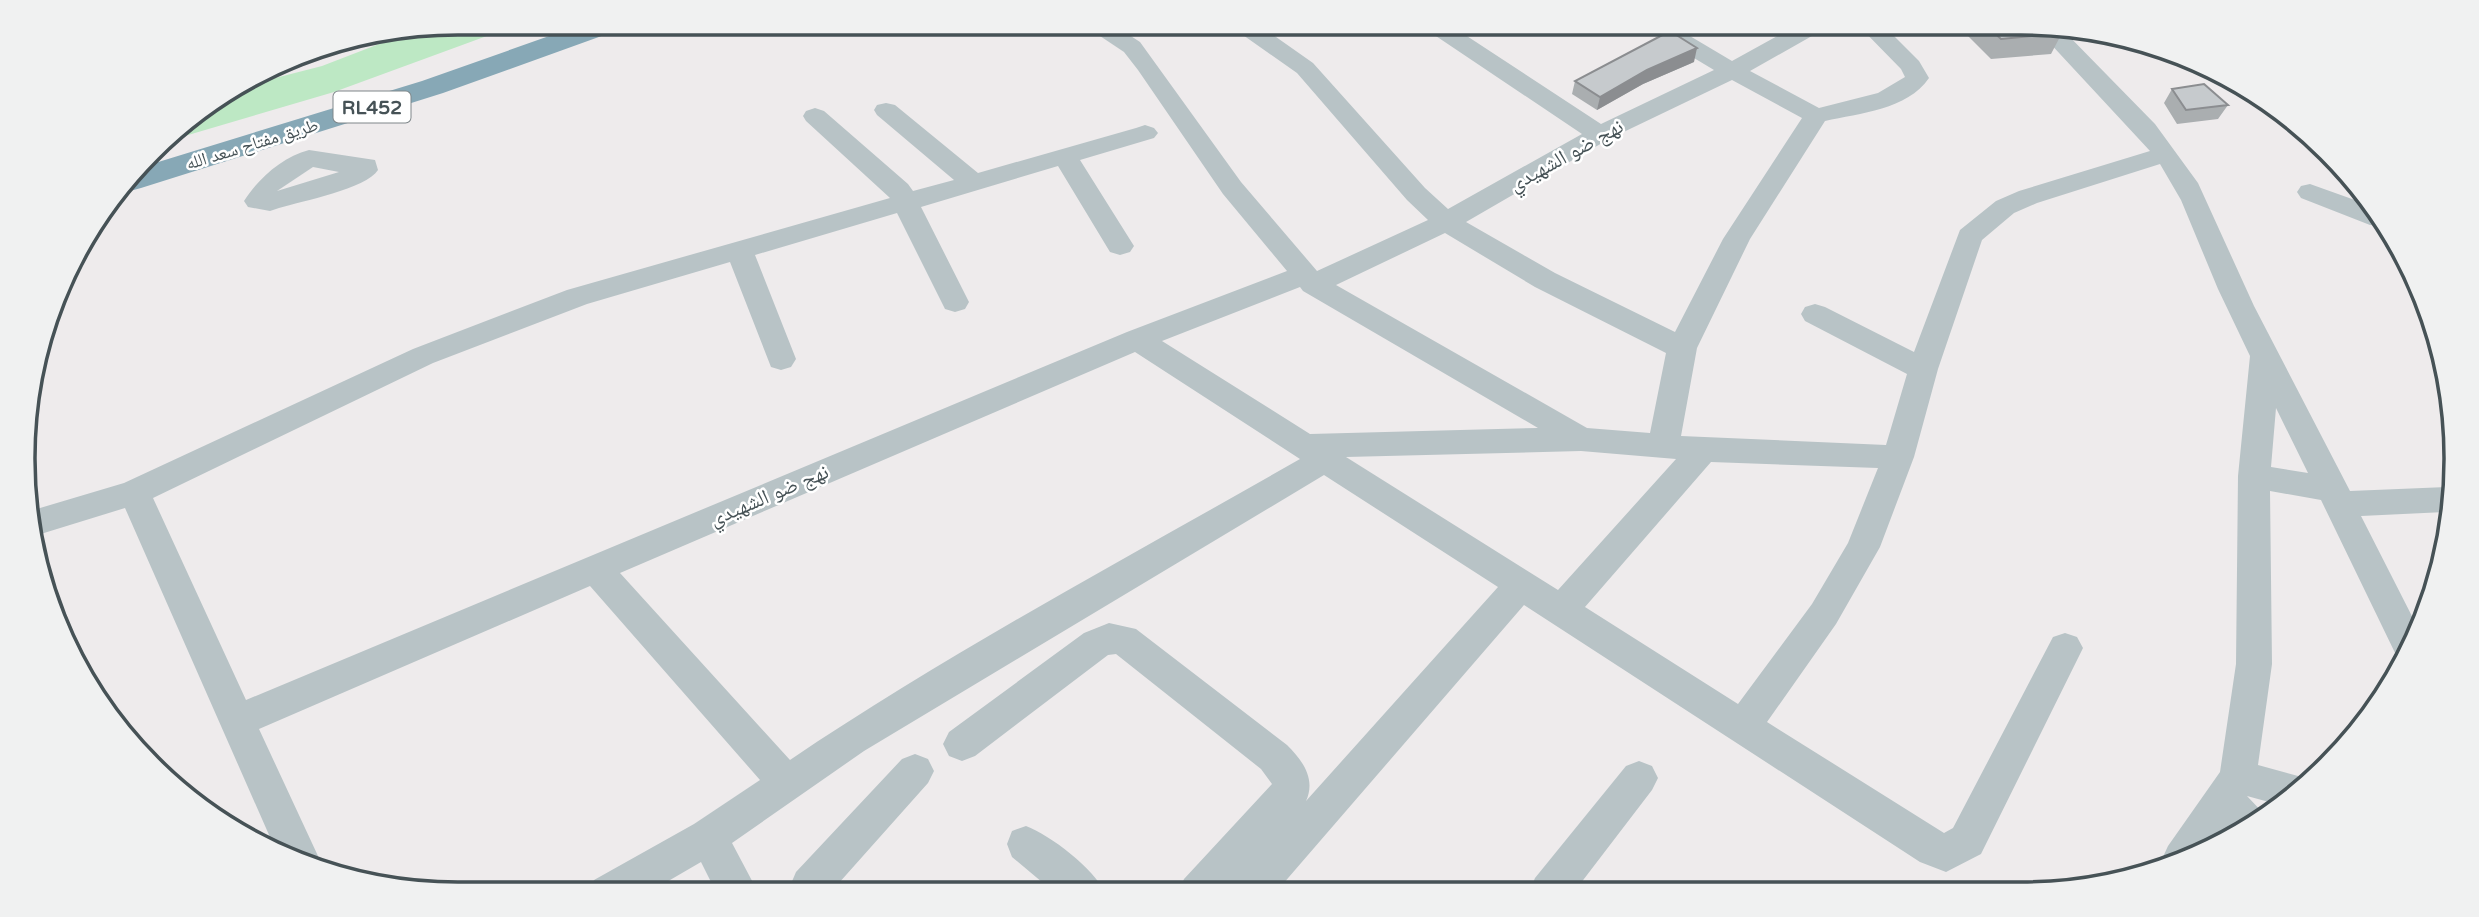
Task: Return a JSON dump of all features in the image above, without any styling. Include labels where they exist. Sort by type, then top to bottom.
[{"type":"highway","name":"طريق مفتاح سعد الله","points":[[167,152],[534,35]]},
{"type":"highway","name":"طريق مفتاح سعد الله","points":[[141,177],[513,60],[579,35]]},
{"type":"highway","points":[[134,187],[192,162]]},
{"type":"street","points":[[1114,35],[1132,47],[1147,65],[1232,188],[1309,279],[1581,439]]},
{"type":"street","points":[[1258,35],[1305,68],[1416,194],[1446,222],[1545,280],[1682,348]]},
{"type":"street","points":[[1450,35],[1600,134]]},
{"type":"street","points":[[1672,35],[1816,116]]},
{"type":"street","name":"نهج ضو الشهيدي","points":[[237,721],[1137,339],[1309,279],[1446,222],[1600,134],[1732,71],[1796,35]]},
{"type":"street","points":[[1663,447],[1682,348],[1737,239],[1816,116],[1896,95],[1912,87],[1917,78],[1911,66],[1880,35]]},
{"type":"street","points":[[2056,37],[2166,154],[2201,215],[2234,294],[2405,637]]},
{"type":"street","points":[[886,110],[973,182]]},
{"type":"street","points":[[815,116],[899,190],[955,302]]},
{"type":"street","points":[[40,521],[134,494],[463,339],[577,297],[1145,133]]},
{"type":"street","points":[[281,135],[290,147],[309,158]]},
{"type":"street","points":[[1743,727],[1846,580],[1863,547],[1898,457],[1923,369],[1970,236],[1986,220],[2028,197],[2166,154]]},
{"type":"street","points":[[1065,156],[1120,246]]},
{"type":"street","points":[[2310,192],[2366,214]]},
{"type":"street","points":[[739,249],[781,359]]},
{"type":"street","points":[[1815,314],[1923,369]]},
{"type":"street","points":[[1137,339],[1317,452],[1520,586],[1934,849],[1946,853],[1967,841],[2065,648]]},
{"type":"street","points":[[2197,843],[2237,801],[2254,664],[2254,476],[2265,356]]},
{"type":"street","points":[[629,882],[708,837],[787,783],[966,669],[1317,452],[1581,439],[1703,450],[1898,457]]},
{"type":"street","points":[[1560,611],[1703,450]]},
{"type":"street","points":[[2254,476],[2337,497],[2442,499]]},
{"type":"street","points":[[134,494],[295,850]]},
{"type":"street","points":[[595,569],[787,783]]},
{"type":"street","points":[[1259,882],[1520,586]]},
{"type":"street","points":[[962,744],[1096,644],[1109,638],[1124,640],[1274,757],[1288,772],[1292,789],[1207,882]]},
{"type":"street","points":[[814,882],[915,771]]},
{"type":"street","points":[[1557,882],[1639,778]]},
{"type":"street","points":[[2237,801],[2276,795]]},
{"type":"street","points":[[708,837],[732,882]]},
{"type":"street","points":[[1026,844],[1072,882]]},
{"type":"green space","points":[[489,35],[334,92],[184,136],[223,106],[271,79],[322,66],[385,42],[431,36]]},
{"type":"building","points":[[1662,35],[1676,35],[1697,48],[1647,70],[1600,97],[1575,81]]},
{"type":"building","points":[[1997,35],[2036,36],[2001,39]]},
{"type":"building","points":[[2204,84],[2228,105],[2186,110],[2172,89]]}]
